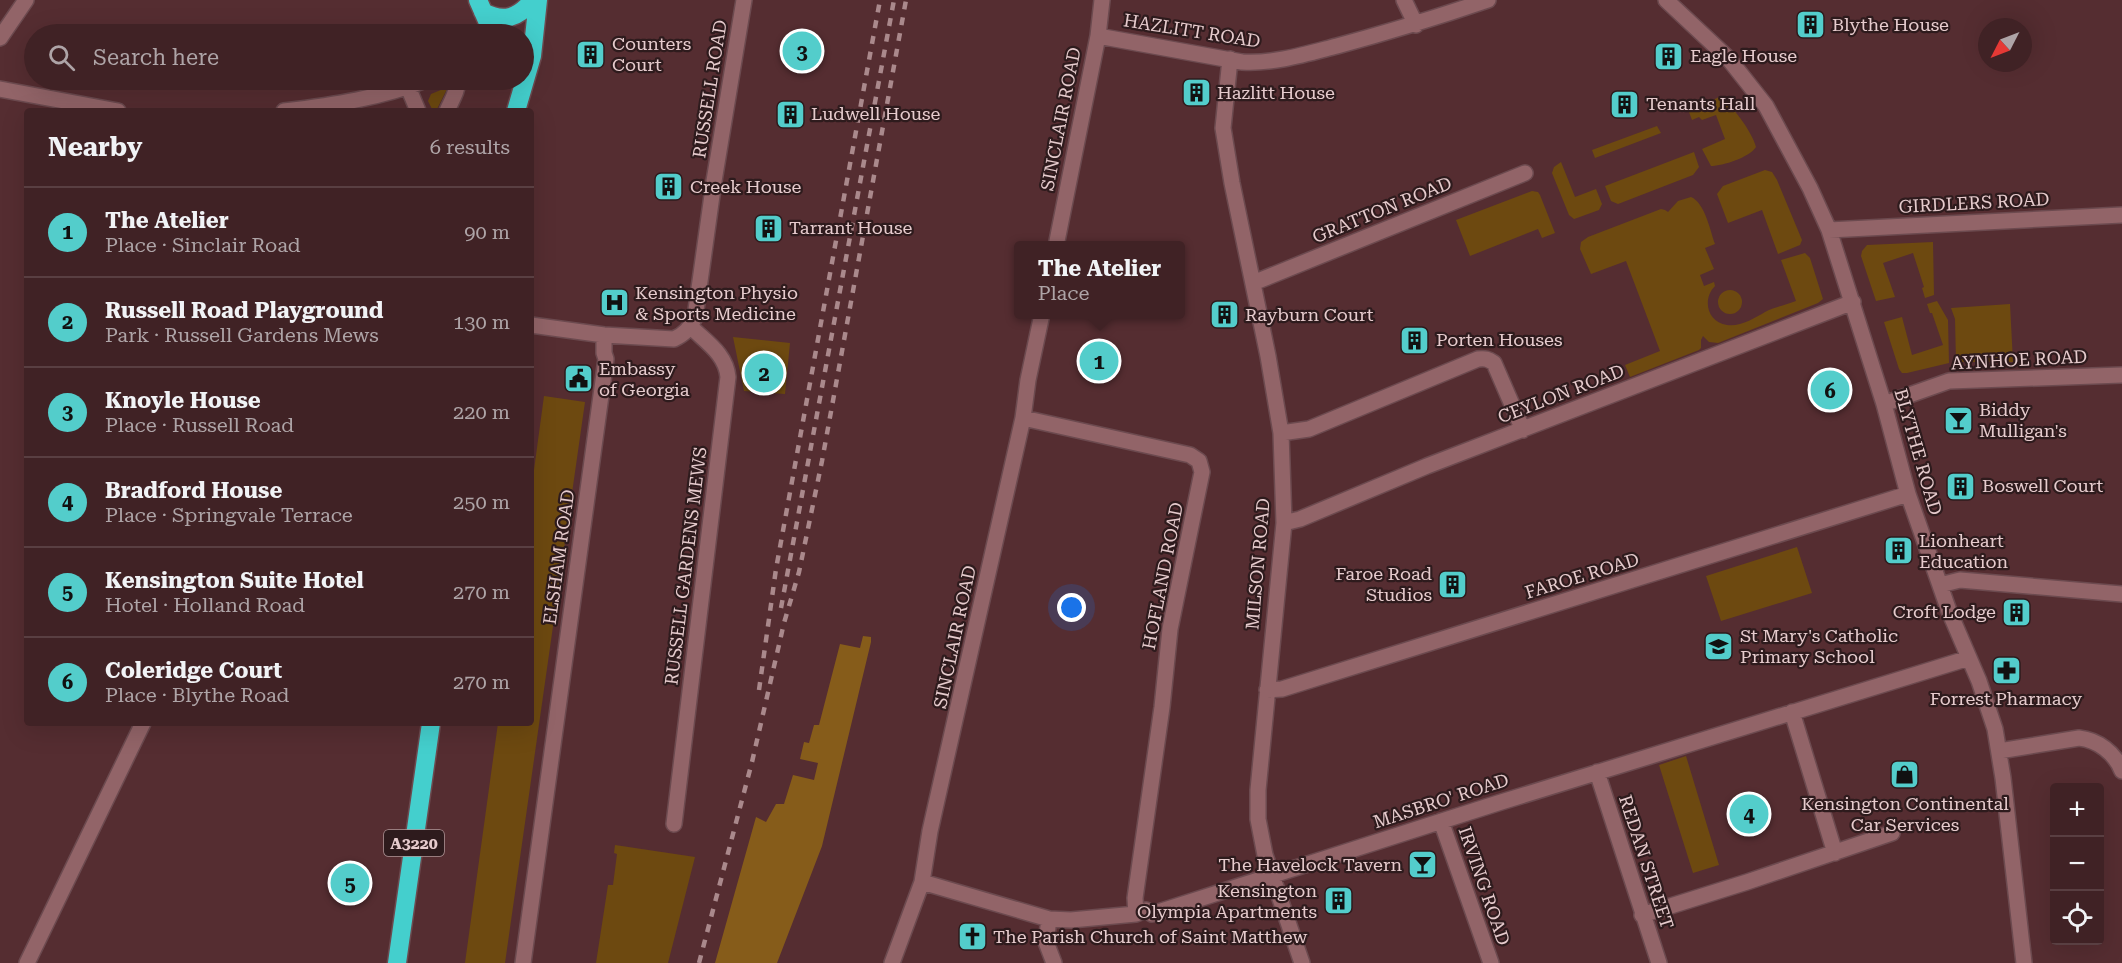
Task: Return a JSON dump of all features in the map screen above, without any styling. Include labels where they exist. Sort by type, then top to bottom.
[{"type":"highway","points":[[480,6],[500,19],[520,13],[533,0]]},
{"type":"highway","points":[[534,37],[538,0]]},
{"type":"highway","points":[[480,6],[488,24]]},
{"type":"highway","points":[[512,90],[516,108]]},
{"type":"highway","points":[[516,108],[522,90]]},
{"type":"highway","name":"A3220","points":[[397,963],[431,726]]},
{"type":"street","points":[[0,38],[26,0]]},
{"type":"street","name":"RUSSELL ROAD","points":[[691,327],[695,317],[744,0]]},
{"type":"street","name":"SINCLAIR ROAD","points":[[1057,241],[1098,36],[1102,0]]},
{"type":"street","points":[[1404,0],[1416,25]]},
{"type":"street","name":"HAZLITT ROAD","points":[[1098,36],[1253,63],[1270,62],[1416,25],[1488,0]]},
{"type":"street","name":"BLYTHE ROAD","points":[[1666,0],[1728,58],[1766,106],[1810,188],[1828,230],[1884,404],[1908,494],[1948,611],[1980,681],[1990,713],[1999,751],[2024,963]]},
{"type":"street","name":"MILSON ROAD","points":[[1230,59],[1223,128],[1281,433],[1284,523],[1258,790],[1258,819],[1272,876],[1302,963]]},
{"type":"street","points":[[0,88],[103,108]]},
{"type":"street","points":[[304,108],[366,99],[398,90]]},
{"type":"street","points":[[409,90],[417,108]]},
{"type":"street","points":[[448,108],[456,90]]},
{"type":"street","name":"GRATTON ROAD","points":[[1253,283],[1525,173]]},
{"type":"street","name":"GIRDLERS ROAD","points":[[1828,230],[2122,215]]},
{"type":"street","name":"CEYLON ROAD","points":[[1284,523],[1300,519],[1427,466],[1853,302]]},
{"type":"street","name":"SINCLAIR ROAD","points":[[892,963],[922,882],[930,831],[1023,418],[1028,380],[1041,319]]},
{"type":"street","points":[[534,325],[604,334],[674,339],[684,335],[691,327]]},
{"type":"street","name":"RUSSELL GARDENS MEWS","points":[[674,824],[728,377],[722,356],[691,327]]},
{"type":"street","name":"ELSHAM ROAD","points":[[524,963],[606,359],[603,353],[604,334]]},
{"type":"street","points":[[1281,433],[1309,429],[1483,358],[1494,363],[1523,430]]},
{"type":"street","name":"AYNHOE ROAD","points":[[1884,404],[1949,381],[2122,375]]},
{"type":"street","name":"HOFLAND ROAD","points":[[1023,418],[1190,455],[1202,466],[1170,629],[1162,707],[1135,898],[1136,914]]},
{"type":"street","name":"FAROE ROAD","points":[[1268,690],[1282,689],[1908,494]]},
{"type":"street","points":[[1940,585],[1960,580],[2122,594]]},
{"type":"street","name":"MASBRO' ROAD","points":[[922,882],[1049,919],[1071,920],[1136,914],[1146,910],[1152,914],[1597,772],[1969,658]]},
{"type":"street","points":[[1792,712],[1835,853]]},
{"type":"street","points":[[27,963],[143,726]]},
{"type":"street","points":[[1999,751],[2079,738],[2087,739],[2107,750],[2115,758],[2122,771]]},
{"type":"street","name":"REDAN STREET","points":[[1597,772],[1659,963]]},
{"type":"street","name":"IRVING ROAD","points":[[1441,821],[1491,963]]},
{"type":"street","points":[[1642,915],[1892,833]]},
{"type":"street","points":[[1049,919],[1046,942],[1054,963]]},
{"type":"shaded area","points":[[446,90],[438,108],[432,108],[428,101],[431,94]]},
{"type":"shaded area","points":[[1719,97],[1741,119],[1756,147],[1736,160],[1711,166],[1702,149],[1725,139],[1716,115],[1702,120],[1699,117],[1692,120],[1689,112]]},
{"type":"shaded area","points":[[1657,126],[1661,133],[1595,158],[1592,150]]},
{"type":"shaded area","points":[[1694,152],[1699,167],[1693,175],[1618,204],[1611,201],[1605,186]]},
{"type":"shaded area","points":[[1561,162],[1575,197],[1596,189],[1602,204],[1599,210],[1574,219],[1569,215],[1552,173],[1554,167]]},
{"type":"shaded area","points":[[1765,170],[1772,172],[1777,180],[1802,240],[1800,245],[1778,254],[1762,210],[1728,223],[1717,194],[1723,186]]},
{"type":"shaded area","points":[[1532,191],[1540,195],[1555,233],[1542,238],[1538,229],[1470,256],[1456,220]]},
{"type":"shaded area","points":[[1691,197],[1700,205],[1715,244],[1705,248],[1714,269],[1700,275],[1704,286],[1714,282],[1715,286],[1708,303],[1711,315],[1720,323],[1737,325],[1796,301],[1781,260],[1805,253],[1810,258],[1823,299],[1718,343],[1709,342],[1703,336],[1699,350],[1630,377],[1625,365],[1660,351],[1626,261],[1591,274],[1580,249],[1581,242],[1588,237],[1661,209],[1668,212],[1678,201]]},
{"type":"shaded area","points":[[1933,242],[1934,295],[1925,298],[1922,288],[1924,287],[1913,253],[1883,263],[1895,297],[1876,301],[1861,256],[1867,245]]},
{"type":"shaded area","points":[[1730,290],[1739,293],[1742,302],[1739,311],[1730,314],[1721,311],[1718,302],[1721,293]]},
{"type":"shaded area","points":[[1937,301],[1948,320],[1949,363],[1902,373],[1884,322],[1902,317],[1912,355],[1943,345],[1927,304]]},
{"type":"shaded area","points":[[2010,304],[2013,362],[1956,362],[1955,319],[1951,308]]},
{"type":"shaded area","points":[[733,337],[790,343],[785,394],[744,391]]},
{"type":"shaded area","points":[[544,396],[585,402],[505,963],[465,963],[498,726],[534,726],[534,470]]},
{"type":"shaded area","points":[[1797,547],[1812,593],[1721,621],[1706,576]]},
{"type":"shaded area","points":[[863,636],[871,637],[871,642],[822,846],[777,963],[715,963],[756,817],[766,822],[776,804],[784,804],[793,775],[814,780],[818,763],[800,759],[804,742],[809,743],[814,725],[819,725],[840,644],[860,648]]},
{"type":"shaded area","points":[[1686,756],[1719,865],[1693,873],[1659,765]]},
{"type":"shaded area","points":[[615,845],[695,857],[668,963],[596,963],[608,885],[613,885],[617,854],[614,853]]},
{"type":"railway","points":[[759,690],[776,569],[880,0]]},
{"type":"railway","points":[[781,608],[894,0]]},
{"type":"railway","points":[[699,963],[752,762],[784,623],[799,572],[822,461],[906,0]]},
{"type":"place","name":"Blythe House","points":[[1811,25]]},
{"type":"place","name":"Knoyle House","points":[[802,51]]},
{"type":"place","name":"Counters Court","points":[[591,54]]},
{"type":"place","name":"Eagle House","points":[[1669,56]]},
{"type":"place","name":"Hazlitt House","points":[[1196,93]]},
{"type":"place","name":"Tenants Hall","points":[[1625,104]]},
{"type":"place","name":"Ludwell House","points":[[790,114]]},
{"type":"place","name":"Creek House","points":[[669,187]]},
{"type":"place","name":"Tarrant House","points":[[768,228]]},
{"type":"place","name":"Kensington Physio & Sports Medicine","points":[[614,303]]},
{"type":"place","name":"Rayburn Court","points":[[1224,315]]},
{"type":"place","name":"Porten Houses","points":[[1415,340]]},
{"type":"place","name":"The Atelier","points":[[1099,361]]},
{"type":"place","name":"Russell Road Playground","points":[[764,373]]},
{"type":"place","name":"Embassy of Georgia","points":[[578,379]]},
{"type":"place","name":"Coleridge Court","points":[[1830,390]]},
{"type":"place","name":"Biddy Mulligan's","points":[[1958,420]]},
{"type":"place","name":"Boswell Court","points":[[1961,486]]},
{"type":"place","name":"Lionheart Education","points":[[1898,551]]},
{"type":"place","name":"Faroe Road Studios","points":[[1453,584]]},
{"type":"place","name":"Croft Lodge","points":[[2017,612]]},
{"type":"place","name":"St Mary's Catholic Primary School","points":[[1719,646]]},
{"type":"place","name":"Forrest Pharmacy","points":[[2006,670]]},
{"type":"place","name":"Kensington Continental Car Services","points":[[1905,775]]},
{"type":"place","name":"Bradford House","points":[[1749,814]]},
{"type":"place","name":"The Havelock Tavern","points":[[1423,865]]},
{"type":"place","name":"Kensington Suite Hotel","points":[[350,883]]},
{"type":"place","name":"Kensington Olympia Apartments","points":[[1338,901]]},
{"type":"place","name":"The Parish Church of Saint Matthew","points":[[972,937]]}]
